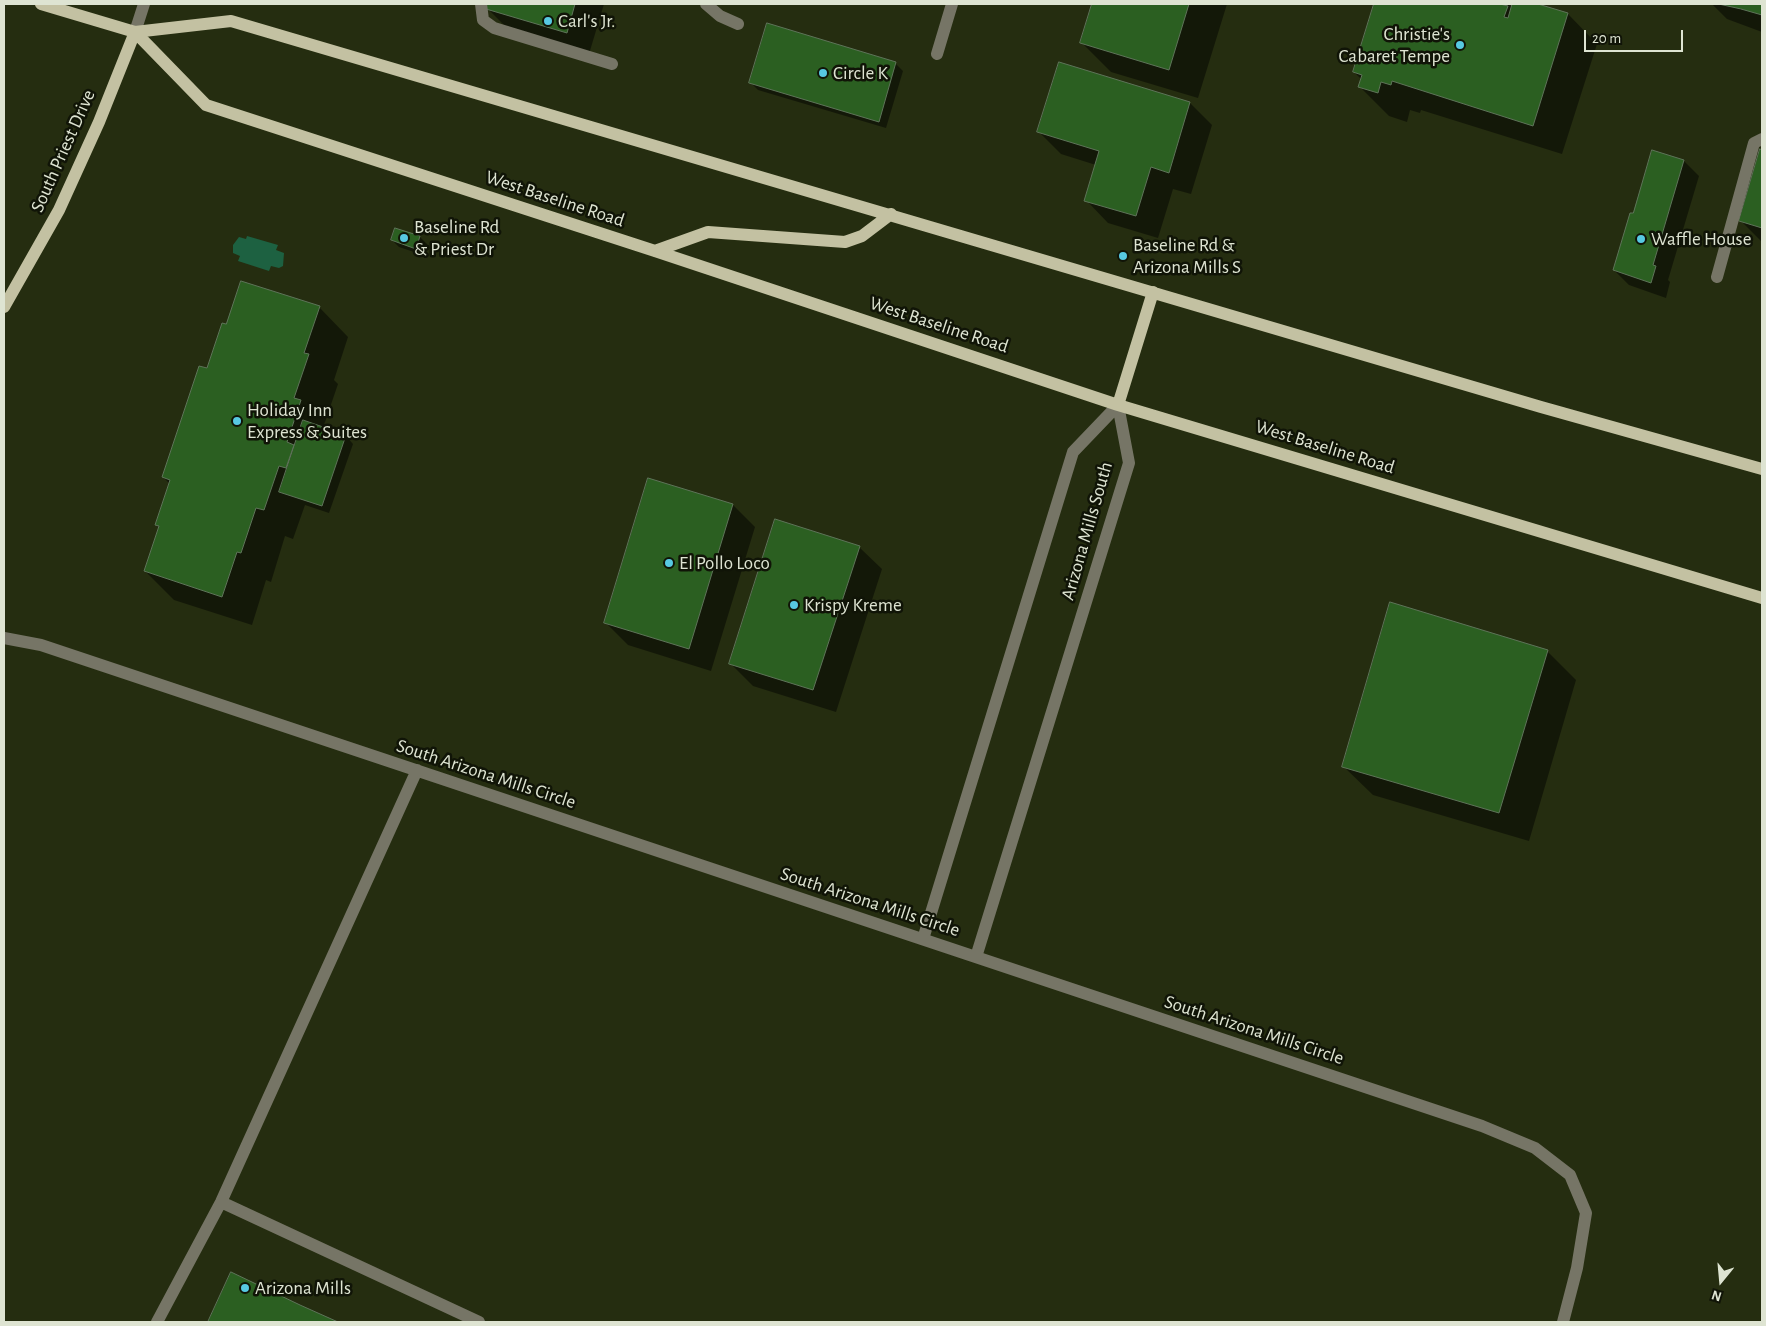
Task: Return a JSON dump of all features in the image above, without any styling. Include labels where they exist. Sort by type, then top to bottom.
[{"type":"main road","name":"West Baseline Road","points":[[41,4],[135,32],[231,20],[1541,407],[1762,469]]},
{"type":"main road","name":"West Baseline Road","points":[[135,32],[206,105],[655,251],[1118,405],[1762,598]]},
{"type":"main road","name":"South Priest Drive","points":[[4,307],[59,210],[99,122],[135,32]]},
{"type":"main road","points":[[655,251],[708,232],[845,242],[862,236],[891,214]]},
{"type":"main road","points":[[1118,405],[1153,292]]},
{"type":"street","name":"South Priest Drive","points":[[135,32],[144,4]]},
{"type":"street","points":[[481,4],[484,20],[494,28],[612,64]]},
{"type":"street","points":[[706,4],[707,7],[720,16],[738,24]]},
{"type":"street","points":[[937,54],[952,4]]},
{"type":"street","points":[[1717,276],[1754,143],[1762,139]]},
{"type":"street","name":"Arizona Mills South","points":[[923,939],[1073,452],[1118,405]]},
{"type":"street","name":"Arizona Mills South","points":[[976,957],[1129,463],[1118,405]]},
{"type":"street","name":"South Arizona Mills Circle","points":[[4,638],[41,645],[417,770],[1482,1126],[1535,1148],[1570,1175],[1586,1213],[1577,1268],[1563,1322]]},
{"type":"street","points":[[157,1322],[221,1202],[417,770]]},
{"type":"street","points":[[221,1202],[473,1321]]},
{"type":"shaded area","points":[[247,236],[278,245],[276,250],[284,253],[283,266],[279,268],[271,266],[269,271],[238,261],[240,256],[233,253],[233,245],[239,237],[246,239]]},
{"type":"building","name":"Carl's Jr.","points":[[487,4],[575,4],[567,33],[486,9]]},
{"type":"building","points":[[1092,4],[1189,4],[1169,70],[1080,43]]},
{"type":"building","name":"Christie's Cabaret Tempe","points":[[1374,4],[1500,4],[1508,6],[1504,17],[1508,18],[1512,4],[1538,4],[1568,13],[1533,126],[1392,81],[1391,85],[1381,82],[1378,93],[1358,87],[1362,75],[1353,72]]},
{"type":"building","points":[[1719,4],[1762,4],[1762,15],[1741,9]]},
{"type":"building","name":"Circle K","points":[[767,23],[896,62],[879,122],[749,83]]},
{"type":"building","points":[[1059,62],[1190,102],[1169,173],[1151,167],[1136,216],[1084,201],[1099,151],[1037,132]]},
{"type":"building","points":[[1760,149],[1762,150],[1762,228],[1739,221]]},
{"type":"building","name":"Waffle House","points":[[1652,150],[1684,160],[1653,265],[1656,266],[1651,283],[1613,270]]},
{"type":"building","points":[[395,228],[420,236],[416,249],[391,240]]},
{"type":"building","name":"Holiday Inn Express & Suites","points":[[241,281],[320,306],[304,353],[309,354],[294,398],[301,400],[287,442],[294,445],[286,468],[279,466],[264,510],[256,508],[241,553],[237,552],[222,597],[144,571],[159,526],[155,525],[170,480],[162,477],[199,366],[207,368],[222,323],[226,324]]},
{"type":"building","points":[[303,420],[346,435],[322,506],[279,492]]},
{"type":"building","name":"El Pollo Loco","points":[[648,478],[733,504],[689,649],[604,623]]},
{"type":"building","name":"Krispy Kreme","points":[[775,519],[860,546],[813,690],[729,664]]},
{"type":"building","points":[[1390,602],[1548,650],[1499,813],[1342,767]]},
{"type":"building","name":"Arizona Mills","points":[[231,1272],[300,1305],[338,1322],[208,1322]]},
{"type":"place","name":"Carl's Jr.","points":[[548,21]]},
{"type":"place","name":"Christie's Cabaret Tempe","points":[[1460,45]]},
{"type":"place","name":"Circle K","points":[[823,73]]},
{"type":"place","name":"Baseline Rd & Priest Dr","points":[[404,238]]},
{"type":"place","name":"Waffle House","points":[[1641,239]]},
{"type":"place","name":"Baseline Rd & Arizona Mills S","points":[[1123,256]]},
{"type":"place","name":"Holiday Inn Express & Suites","points":[[237,421]]},
{"type":"place","name":"El Pollo Loco","points":[[669,563]]},
{"type":"place","name":"Krispy Kreme","points":[[794,605]]},
{"type":"place","name":"Arizona Mills","points":[[245,1288]]}]
